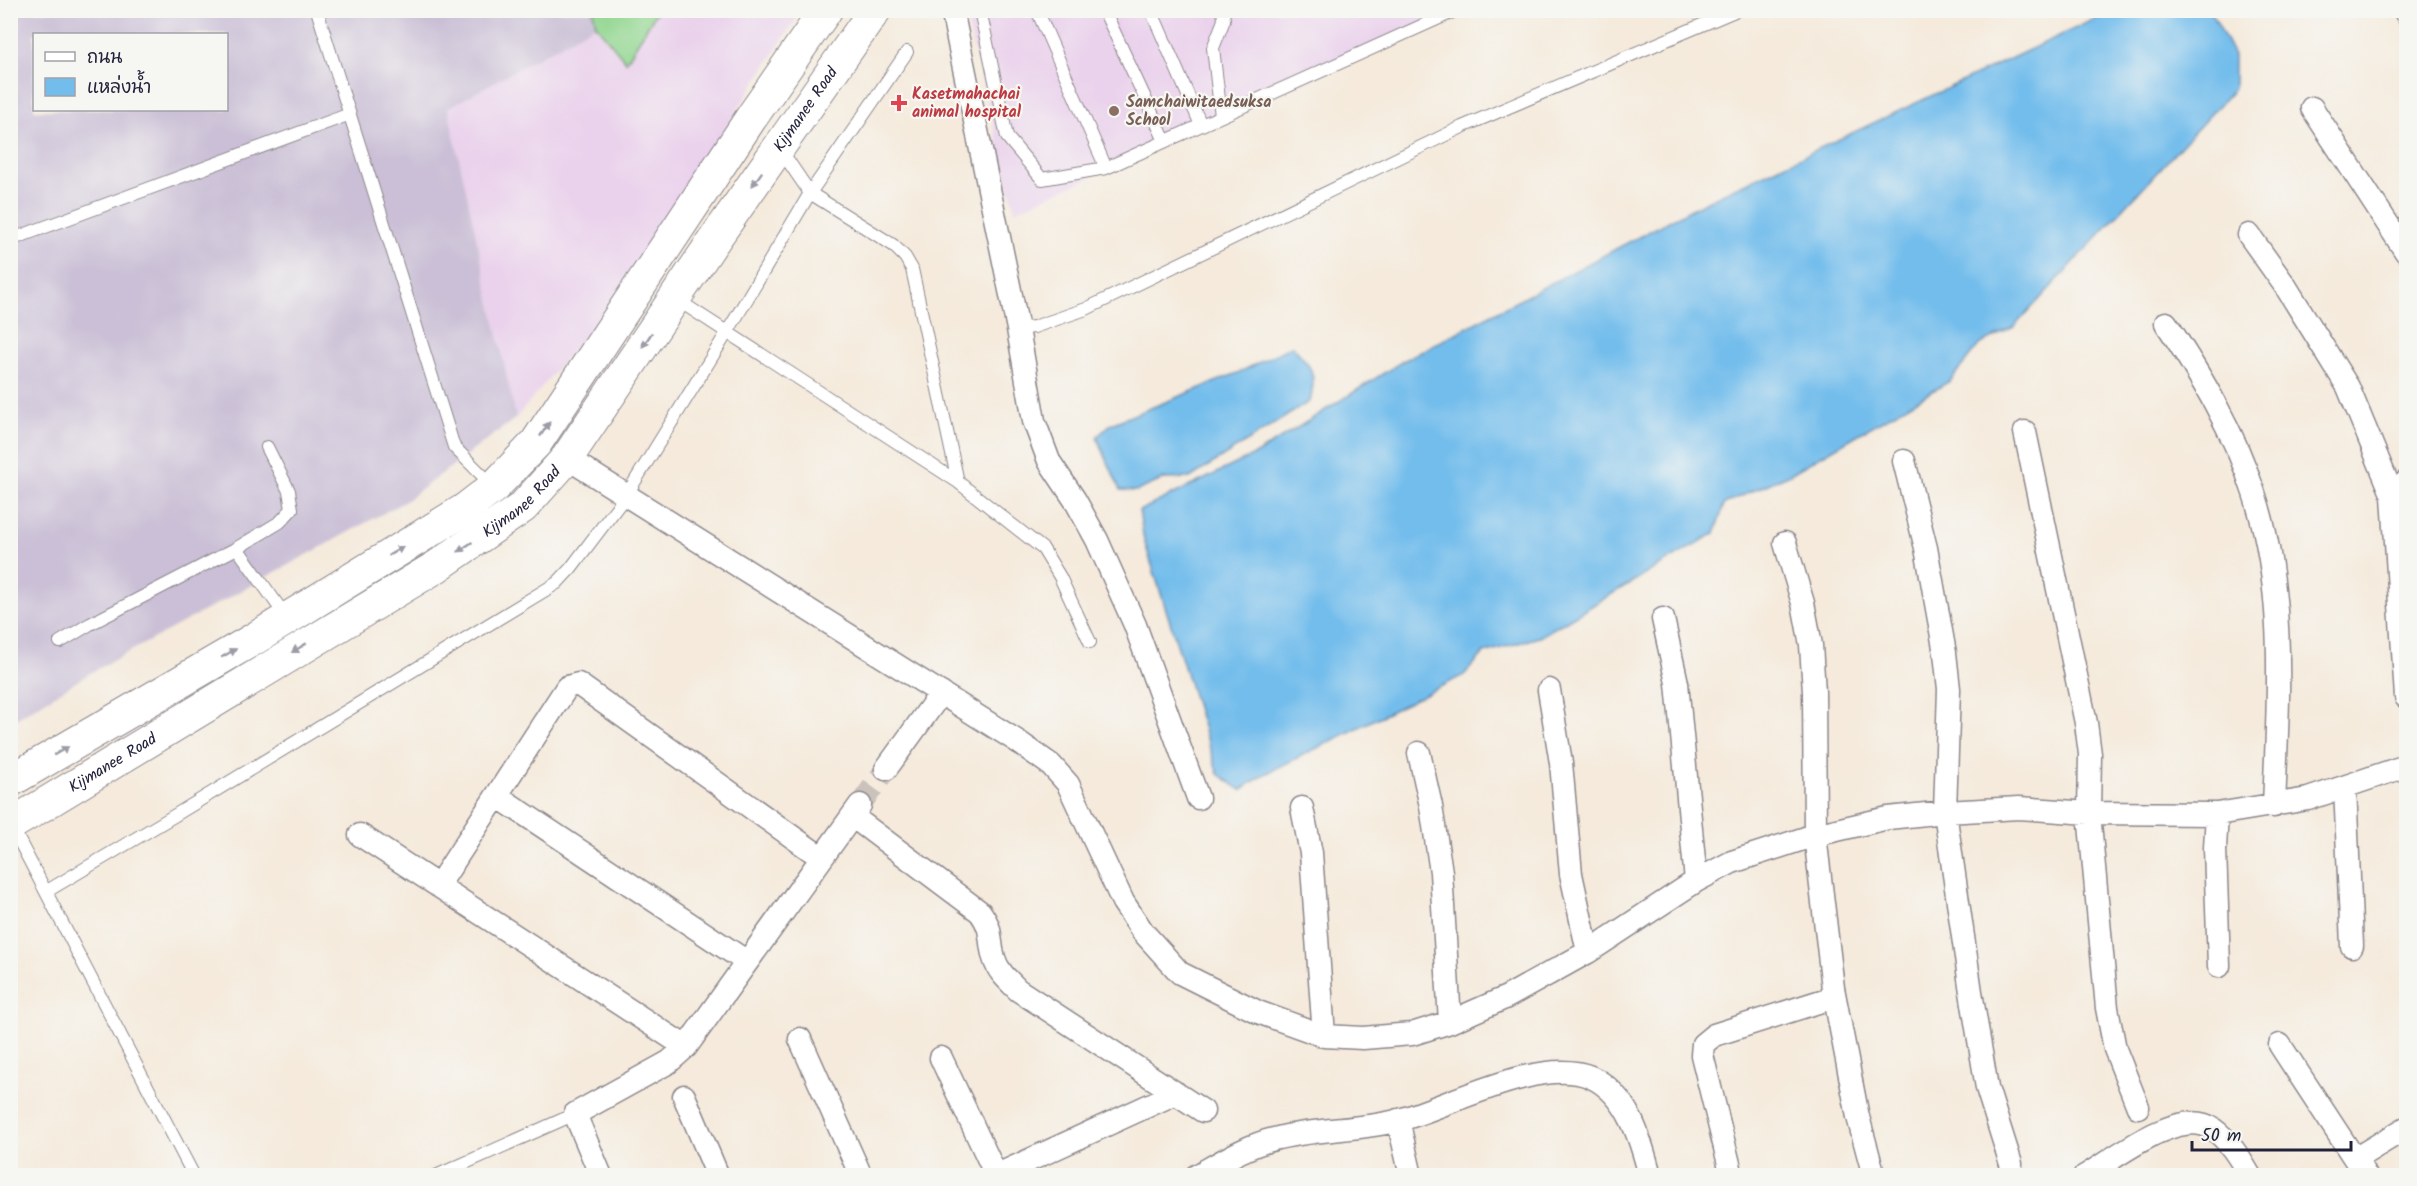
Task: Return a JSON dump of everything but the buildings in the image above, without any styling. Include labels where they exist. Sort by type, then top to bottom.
[{"type":"main road","name":"Kijmanee Road","points":[[12,777],[287,618],[464,510],[494,487],[536,443],[751,118],[826,10]]},
{"type":"main road","name":"Kijmanee Road","points":[[11,824],[323,633],[436,567],[523,507],[567,458],[875,10]]},
{"type":"street","points":[[952,10],[1018,329],[1034,422],[1049,461],[1075,500],[1097,540],[1135,625],[1198,798]]},
{"type":"street","points":[[2312,108],[2406,252]]},
{"type":"street","points":[[2249,235],[2286,287],[2348,387],[2400,489],[2406,697]]},
{"type":"street","points":[[2166,323],[2199,373],[2218,409],[2254,493],[2264,531],[2277,622],[2278,681],[2274,806]]},
{"type":"street","points":[[2025,432],[2091,754],[2090,813],[2107,1008],[2115,1049],[2138,1107]]},
{"type":"street","points":[[567,458],[941,693],[1051,765],[1068,784],[1123,902],[1143,932],[1180,973],[1257,1012],[1324,1036],[1363,1038],[1412,1034],[1450,1022],[1507,997],[1588,952],[1696,881],[1732,862],[1815,835],[1888,818],[2019,808],[2090,813],[2217,814],[2308,799],[2406,766]]},
{"type":"street","points":[[1904,461],[1926,548],[1946,653],[1949,689],[1945,812],[1987,1088],[2011,1164]]},
{"type":"street","points":[[1785,543],[1803,603],[1810,645],[1814,692],[1815,835],[1834,997],[1858,1117],[1874,1176]]},
{"type":"street","points":[[1663,619],[1677,683],[1696,881]]},
{"type":"street","points":[[438,886],[567,687],[578,684],[822,858]]},
{"type":"street","points":[[1549,690],[1561,763],[1571,874],[1588,952]]},
{"type":"street","points":[[886,769],[941,693]]},
{"type":"street","points":[[1419,753],[1431,806],[1441,872],[1450,1022]]},
{"type":"street","points":[[2345,787],[2352,946]]},
{"type":"street","points":[[497,796],[747,962]]},
{"type":"street","points":[[1302,808],[1311,853],[1324,1036]]},
{"type":"street","points":[[601,1176],[575,1114],[669,1062],[686,1047],[856,811],[980,912],[988,923],[994,957],[1002,973],[1018,990],[1203,1111]]},
{"type":"street","points":[[2217,814],[2215,848],[2219,966]]},
{"type":"street","points":[[360,835],[686,1047]]},
{"type":"street","points":[[1732,1176],[1702,1055],[1703,1044],[1714,1035],[1834,997]]},
{"type":"street","points":[[800,1039],[861,1176]]},
{"type":"street","points":[[2280,1045],[2361,1167],[2406,1128]]},
{"type":"street","points":[[941,1058],[995,1175],[1176,1093]]},
{"type":"street","points":[[1196,1176],[1253,1145],[1275,1138],[1398,1120],[1544,1072],[1572,1071],[1593,1078],[1612,1091],[1632,1123],[1641,1143],[1650,1176]]},
{"type":"street","points":[[684,1096],[718,1176]]},
{"type":"street","points":[[1398,1120],[1411,1176]]},
{"type":"street","points":[[2085,1176],[2160,1131],[2176,1124],[2195,1122],[2212,1128],[2231,1146],[2250,1176]]},
{"type":"lane","points":[[317,10],[454,447],[494,487]]},
{"type":"lane","points":[[980,10],[1007,137],[1042,179],[1106,168],[1457,10]]},
{"type":"lane","points":[[1037,10],[1106,168]]},
{"type":"lane","points":[[1104,10],[1165,141]]},
{"type":"lane","points":[[1150,10],[1201,125]]},
{"type":"lane","points":[[1221,116],[1213,48],[1224,20],[1223,10]]},
{"type":"lane","points":[[1018,329],[1034,327],[1086,309],[1462,127],[1737,10]]},
{"type":"lane","points":[[47,891],[172,818],[557,583],[627,494],[810,193],[907,52]]},
{"type":"lane","points":[[10,240],[351,114]]},
{"type":"lane","points":[[779,148],[810,193],[893,246],[905,257],[912,269],[957,482]]},
{"type":"lane","points":[[675,298],[957,482],[1043,549],[1060,577],[1090,642]]},
{"type":"lane","points":[[60,642],[90,624],[237,548],[280,522],[292,509],[289,491],[267,447]]},
{"type":"lane","points":[[237,548],[287,618]]},
{"type":"lane","points":[[11,824],[194,1176]]},
{"type":"lane","points":[[436,1176],[575,1114]]},
{"type":"shaded area","name":"Samchaiwitaedsuksa School","points":[[964,10],[1463,11],[1015,211]]},
{"type":"shaded area","points":[[11,11],[593,11],[596,25],[448,108],[516,418],[404,502],[92,672],[11,722]]},
{"type":"shaded area","points":[[657,11],[801,11],[617,297],[516,418],[448,108],[596,25],[626,62]]},
{"type":"green space","points":[[593,10],[657,11],[626,62],[596,25]]},
{"type":"water","points":[[2112,11],[2211,11],[2234,55],[2234,89],[2014,327],[1979,345],[1950,381],[1790,474],[1724,504],[1715,533],[1539,637],[1484,653],[1464,675],[1265,774],[1241,790],[1218,774],[1144,540],[1139,511],[1256,454],[1403,361],[1705,202]]},
{"type":"water","points":[[1292,346],[1304,359],[1313,377],[1310,401],[1190,478],[1164,479],[1137,491],[1120,490],[1097,437],[1111,424],[1240,372]]},
{"type":"tunnel","points":[[860,805],[886,769]]},
{"type":"place","name":"Kasetmahachai animal hospital","points":[[899,103]]},
{"type":"place","name":"Samchaiwitaedsuksa School","points":[[1114,111]]}]
